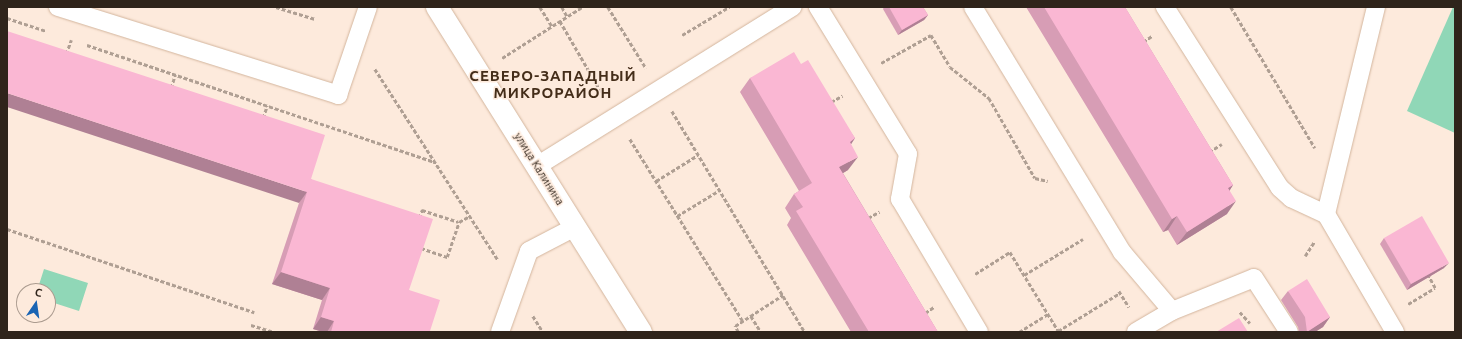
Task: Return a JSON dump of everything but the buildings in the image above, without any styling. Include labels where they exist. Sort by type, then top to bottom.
[{"type":"street","name":"улица Калинина","points":[[437,7],[641,332]]},
{"type":"lane","points":[[58,7],[338,95],[368,7]]},
{"type":"lane","points":[[537,166],[792,7]]},
{"type":"lane","points":[[818,7],[908,154],[900,200],[979,332]]},
{"type":"lane","points":[[973,7],[1122,252],[1172,311]]},
{"type":"lane","points":[[1165,7],[1280,188],[1291,198],[1326,214],[1395,332]]},
{"type":"lane","points":[[1326,214],[1376,7]]},
{"type":"lane","points":[[500,332],[529,251],[575,227]]},
{"type":"lane","points":[[1139,330],[1172,311],[1254,278],[1289,332]]},
{"type":"path","points":[[276,7],[315,19]]},
{"type":"path","points":[[540,7],[552,26]]},
{"type":"path","points":[[562,7],[568,16]]},
{"type":"path","points":[[478,73],[582,7]]},
{"type":"path","points":[[608,7],[805,332]]},
{"type":"path","points":[[682,35],[729,7]]},
{"type":"path","points":[[1231,7],[1334,182]]},
{"type":"path","points":[[7,18],[49,32]]},
{"type":"path","points":[[560,21],[616,117],[743,321]]},
{"type":"path","points":[[1141,43],[1174,22]]},
{"type":"path","points":[[860,75],[931,35],[950,67],[989,98],[1035,178],[1054,182]]},
{"type":"path","points":[[64,37],[78,42]]},
{"type":"path","points":[[65,58],[70,40]]},
{"type":"path","points":[[356,40],[543,332]]},
{"type":"path","points":[[86,45],[435,162]]},
{"type":"path","points":[[170,92],[175,75]]},
{"type":"path","points":[[262,121],[267,106]]},
{"type":"path","points":[[1206,154],[1242,130]]},
{"type":"path","points":[[656,180],[698,155]]},
{"type":"path","points":[[678,216],[720,190]]},
{"type":"path","points":[[866,219],[900,200]]},
{"type":"path","points":[[418,222],[422,210],[459,222]]},
{"type":"path","points":[[419,247],[447,256],[459,222],[470,216]]},
{"type":"path","points":[[7,229],[254,312]]},
{"type":"path","points":[[1024,275],[1087,237]]},
{"type":"path","points":[[922,315],[1010,252],[1058,331],[1120,292]]},
{"type":"path","points":[[1403,307],[1435,288],[1429,277]]},
{"type":"path","points":[[1116,286],[1139,330]]},
{"type":"path","points":[[738,332],[735,326],[783,295]]},
{"type":"path","points":[[1019,332],[1048,314]]},
{"type":"path","points":[[751,316],[761,332]]},
{"type":"path","points":[[250,324],[274,332]]},
{"type":"green space","points":[[1453,7],[1455,7],[1455,133],[1407,111]]},
{"type":"green space","points":[[44,269],[88,283],[79,311],[56,304],[56,283],[40,283]]},
{"type":"district","name":"СЕВЕРО-ЗАПАДНЫЙ МИКРОРАЙОН","points":[[553,84]]}]
